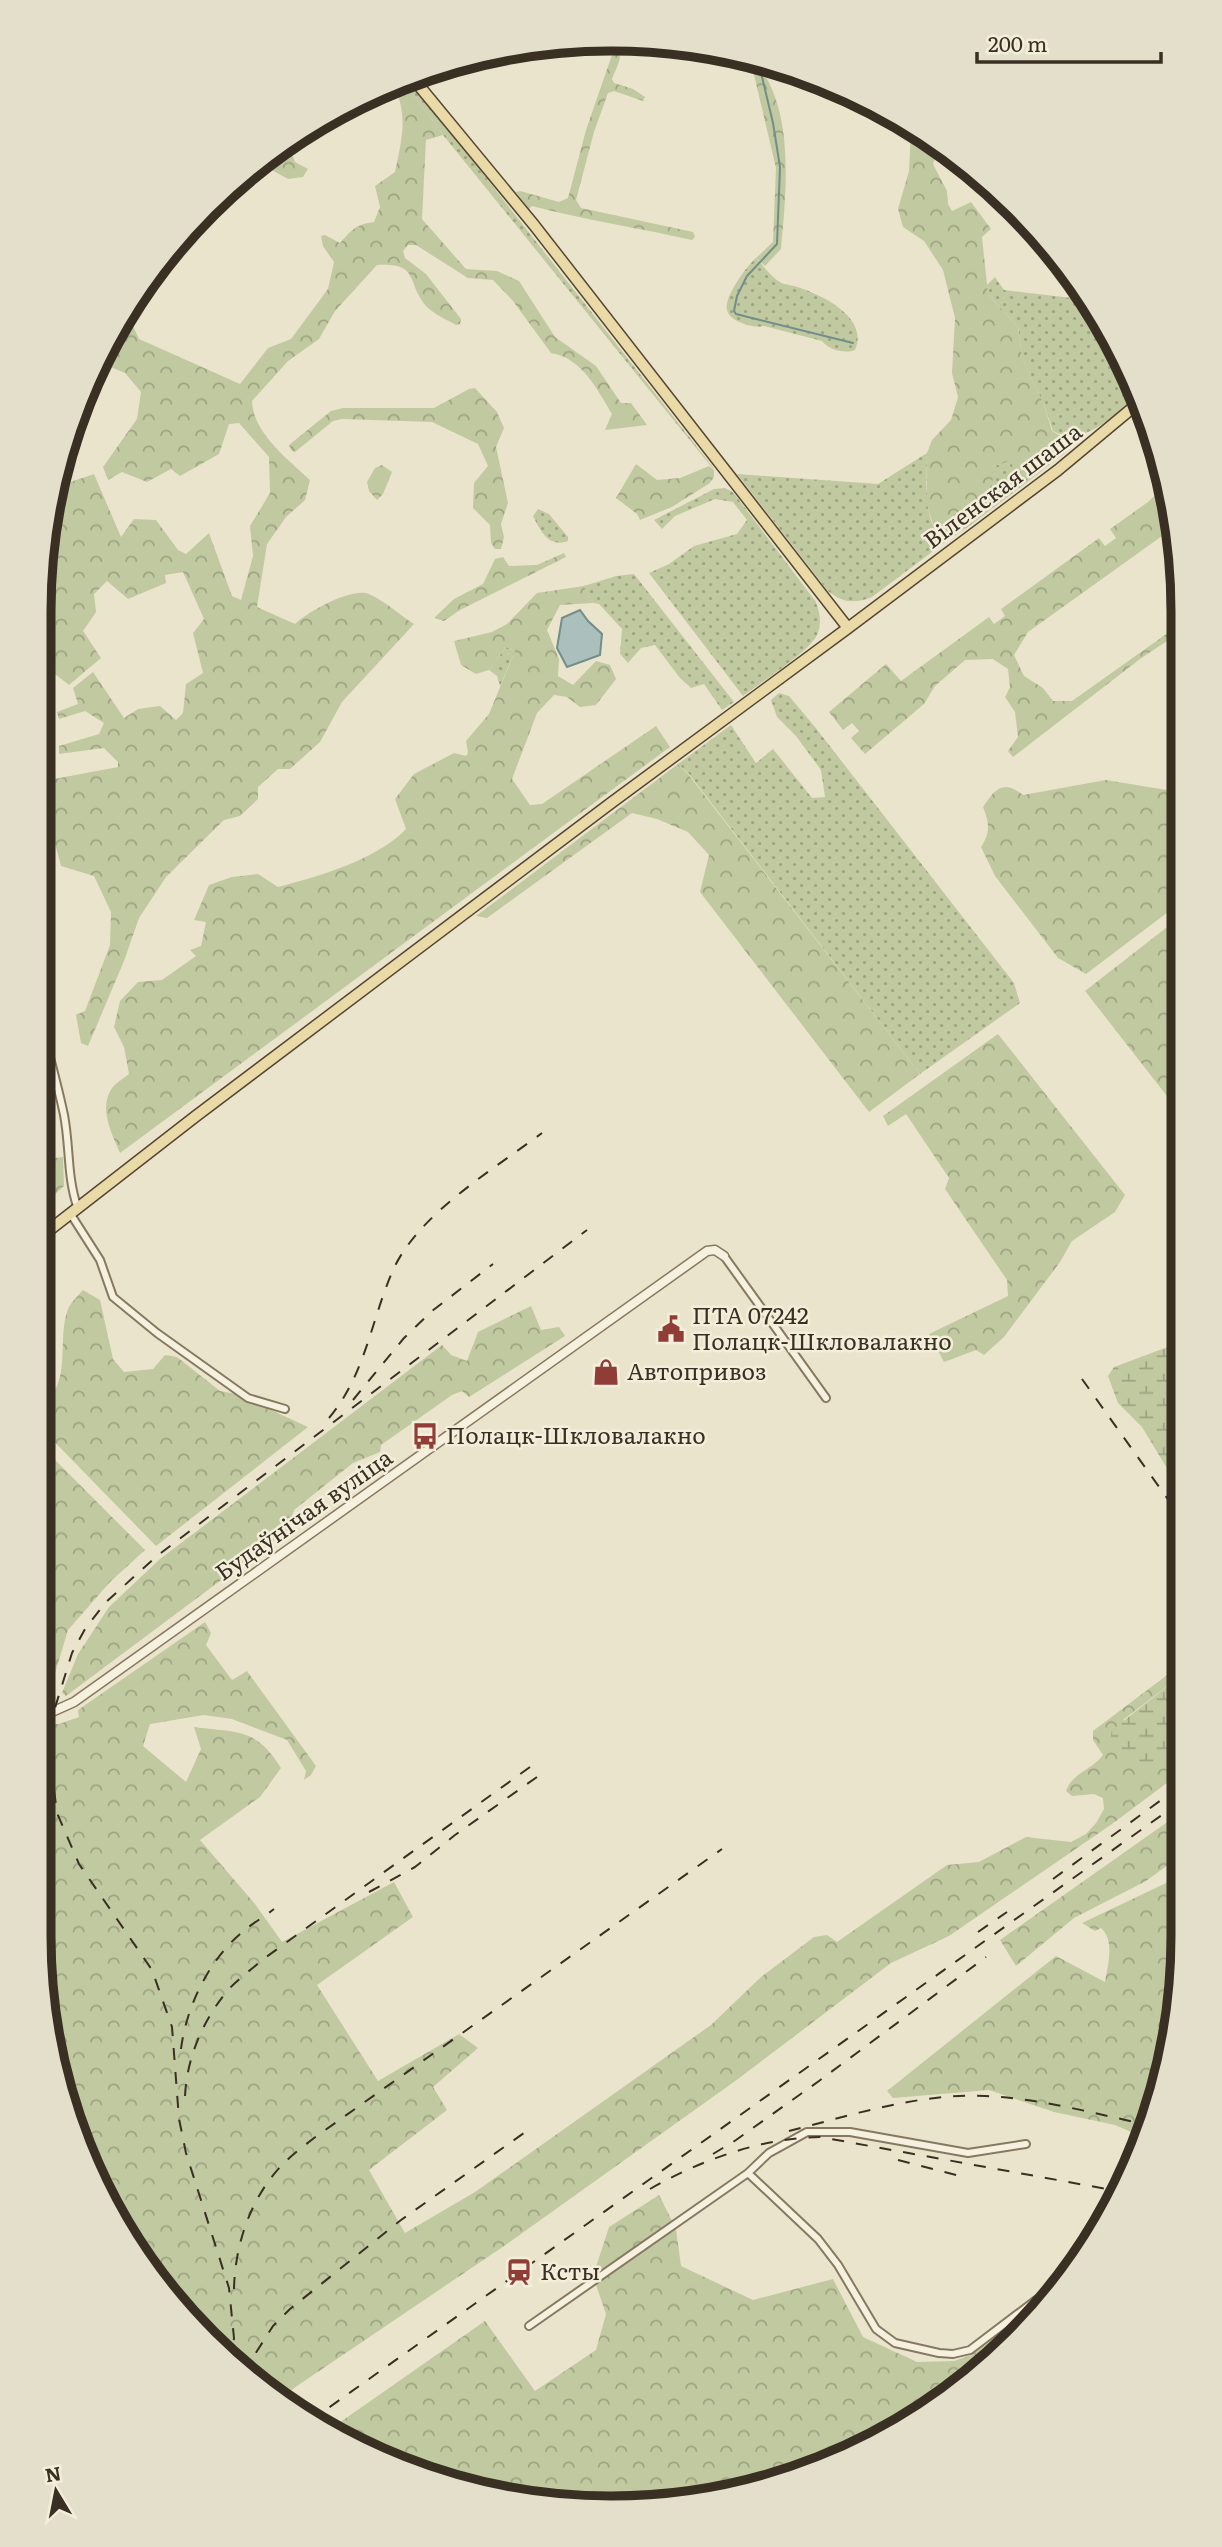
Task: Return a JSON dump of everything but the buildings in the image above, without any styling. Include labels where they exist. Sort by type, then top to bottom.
[{"type":"main road","points":[[418,85],[534,225],[848,628]]},
{"type":"main road","name":"Віленская шаша","points":[[51,1228],[600,811],[1058,470],[1133,407]]},
{"type":"street","points":[[51,1065],[64,1115],[74,1209],[100,1260],[113,1297],[157,1333],[248,1398],[285,1409]]},
{"type":"street","name":"Будаўнічая вуліца","points":[[51,1711],[74,1702],[707,1251],[715,1250],[724,1256]]},
{"type":"street","points":[[724,1256],[826,1398]]},
{"type":"street","points":[[528,2326],[748,2173],[769,2153],[807,2132],[850,2132],[968,2153],[1026,2144]]},
{"type":"street","points":[[748,2173],[818,2239],[838,2266],[876,2329],[895,2343],[939,2353],[953,2354],[970,2350],[1036,2300]]},
{"type":"green space","points":[[619,51],[620,54],[612,79],[614,83],[633,89],[645,97],[643,101],[614,91],[608,93],[594,132],[576,200],[581,208],[693,232],[695,237],[692,240],[532,206],[529,209],[516,192],[559,202],[568,198],[586,130],[613,52]]},
{"type":"green space","points":[[753,69],[763,72],[773,91],[780,112],[786,158],[781,249],[765,266],[756,258],[773,242],[776,168]]},
{"type":"green space","points":[[414,86],[714,470],[443,135],[409,88]]},
{"type":"green space","points":[[409,88],[443,135],[426,140],[422,219],[466,269],[497,271],[519,281],[555,337],[596,366],[621,403],[631,403],[647,425],[605,430],[612,414],[588,376],[572,361],[551,353],[513,301],[493,280],[468,278],[416,245],[408,245],[403,251],[405,258],[426,274],[461,319],[460,324],[456,325],[427,307],[406,271],[391,265],[377,265],[335,311],[319,339],[288,361],[252,401],[254,413],[258,424],[273,445],[310,480],[305,500],[286,517],[267,544],[257,607],[295,624],[330,602],[361,593],[381,600],[414,624],[342,702],[320,742],[290,769],[278,769],[258,787],[258,799],[240,816],[224,820],[166,877],[139,918],[88,1046],[81,1043],[76,1015],[85,1011],[110,945],[111,912],[94,876],[61,866],[51,828],[51,788],[54,779],[118,767],[118,762],[104,748],[59,754],[59,746],[99,734],[104,723],[85,711],[59,719],[57,712],[78,704],[73,688],[93,672],[124,718],[138,709],[160,706],[176,720],[183,713],[186,684],[203,673],[193,633],[204,619],[183,572],[165,575],[166,583],[128,599],[107,581],[94,594],[96,612],[83,631],[101,658],[69,685],[51,671],[52,574],[66,484],[94,474],[121,537],[134,519],[156,520],[178,550],[186,554],[209,533],[232,596],[241,600],[253,556],[250,526],[270,493],[269,457],[239,423],[229,424],[219,454],[180,476],[171,469],[147,482],[122,472],[108,480],[103,467],[137,419],[141,392],[125,373],[108,366],[131,322],[139,339],[240,384],[268,348],[291,339],[328,289],[334,262],[323,246],[321,236],[325,235],[340,243],[355,228],[374,222],[380,207],[375,186],[395,172],[400,148],[402,116],[397,94]]},
{"type":"green space","points":[[911,138],[936,155],[933,164],[947,191],[948,204],[952,211],[971,202],[991,229],[982,237],[988,294],[1018,327],[1022,357],[1044,405],[1052,431],[1062,437],[1047,454],[1028,467],[1014,470],[1010,461],[991,467],[993,480],[989,489],[970,505],[972,524],[944,543],[936,534],[927,505],[927,453],[932,440],[951,420],[958,397],[952,373],[955,318],[943,270],[924,241],[903,227],[898,209],[909,171]]},
{"type":"green space","points":[[291,151],[295,162],[308,169],[303,177],[288,179],[268,168]]},
{"type":"green space","points":[[756,258],[780,282],[816,294],[840,308],[855,327],[858,338],[855,350],[837,350],[822,341],[764,326],[747,325],[731,316],[727,307],[728,299],[743,273]]},
{"type":"green space","points":[[995,277],[1004,290],[1074,297],[1096,331],[1130,401],[1111,418],[1088,432],[1065,435],[1053,431],[1022,357],[1018,327],[988,294],[987,285]]},
{"type":"green space","points":[[475,388],[497,412],[504,428],[496,447],[508,503],[501,524],[504,537],[501,549],[495,549],[491,543],[490,525],[473,508],[474,483],[488,466],[478,444],[432,422],[342,419],[333,421],[295,452],[289,445],[331,411],[343,408],[434,408]]},
{"type":"green space","points":[[1067,444],[1069,447],[1065,453],[972,524],[970,505],[990,489],[991,467],[1010,461],[1026,469],[1056,446]]},
{"type":"green space","points":[[927,453],[929,512],[937,534],[944,543],[872,597],[860,601],[844,600],[828,591],[737,474],[878,484]]},
{"type":"green space","points":[[636,464],[657,480],[680,478],[709,466],[714,470],[714,477],[710,483],[672,507],[640,520],[637,514],[616,498]]},
{"type":"green space","points":[[382,465],[392,472],[383,494],[377,500],[369,491],[367,482],[375,468]]},
{"type":"green space","points":[[725,488],[733,492],[816,602],[820,619],[817,635],[805,650],[743,696],[649,573],[669,564],[694,546],[737,534],[747,520],[733,502],[715,499],[675,516],[662,529],[654,520],[714,489]]},
{"type":"green space","points":[[1158,493],[1165,534],[1028,632],[1014,655],[1024,676],[1043,688],[1053,701],[1072,701],[1171,631],[1171,638],[1013,757],[1008,751],[1018,737],[1015,712],[1005,697],[1010,687],[1008,669],[993,659],[965,660],[935,686],[924,704],[865,754],[851,738],[859,731],[852,723],[843,730],[829,712],[886,664],[901,681],[989,617],[994,624],[1005,616],[1001,609],[1099,538],[1105,546],[1116,538],[1110,529]]},
{"type":"green space","points":[[538,509],[549,514],[568,537],[568,541],[561,543],[546,537],[533,516]]},
{"type":"green space","points":[[564,553],[566,557],[460,610],[444,621],[434,618],[454,599],[483,584],[495,559],[503,557],[509,566],[537,565]]},
{"type":"green space","points":[[634,574],[734,702],[722,710],[704,684],[691,688],[655,645],[641,648],[628,663],[620,654],[622,629],[599,604],[593,603],[584,586],[616,576]]},
{"type":"green space","points":[[584,586],[593,603],[560,605],[547,630],[559,659],[558,676],[573,685],[596,661],[610,665],[616,679],[596,705],[580,707],[567,697],[554,695],[537,713],[512,779],[530,805],[542,804],[656,726],[670,747],[120,1153],[108,1121],[106,1104],[112,1088],[129,1074],[124,1047],[114,1027],[120,1001],[138,982],[162,980],[196,956],[190,950],[201,946],[206,922],[194,920],[209,885],[232,877],[258,874],[278,887],[346,866],[394,840],[406,829],[395,799],[414,774],[454,753],[466,756],[466,741],[489,714],[515,651],[506,647],[489,670],[476,674],[461,665],[454,641],[492,632],[507,624],[537,593]]},
{"type":"green space","points":[[506,647],[515,651],[500,686],[497,676],[489,670]]},
{"type":"green space","points":[[779,693],[789,696],[815,727],[1014,983],[1020,1003],[920,1074],[689,774],[678,764],[731,725],[756,763],[773,749],[812,798],[825,797],[821,770],[796,736],[777,717],[771,700]]},
{"type":"green space","points":[[678,764],[920,1074],[869,1112],[700,892],[709,855],[688,832],[657,819],[632,813],[487,918],[476,916]]},
{"type":"green space","points":[[1106,780],[1171,791],[1171,910],[1086,974],[1058,958],[995,876],[981,847],[988,827],[983,807],[992,795],[1005,787],[1023,795]]},
{"type":"green space","points":[[1171,924],[1171,1101],[1085,991]]},
{"type":"green space","points":[[998,1034],[1125,1195],[1115,1212],[1072,1241],[1060,1262],[1004,1337],[984,1355],[976,1350],[944,1362],[929,1334],[1008,1296],[1007,1280],[945,1189],[949,1178],[906,1114],[888,1126],[883,1116]]},
{"type":"green space","points":[[63,1157],[64,1186],[51,1198],[51,1158]]},
{"type":"green space","points":[[83,1290],[100,1300],[113,1359],[124,1372],[153,1369],[165,1355],[177,1357],[220,1391],[236,1394],[308,1427],[156,1546],[51,1438],[51,1396],[60,1376],[64,1324],[72,1303]]},
{"type":"green space","points":[[531,1306],[541,1330],[559,1327],[565,1336],[469,1397],[462,1391],[452,1395],[381,1445],[380,1452],[353,1463],[294,1510],[288,1530],[66,1696],[62,1693],[78,1654],[109,1607],[160,1559],[442,1345],[451,1355],[467,1361],[478,1332]]},
{"type":"green space","points":[[1171,1346],[1171,1475],[1142,1427],[1118,1403],[1108,1376],[1114,1367]]},
{"type":"green space","points":[[51,1456],[145,1550],[110,1582],[68,1630],[51,1687]]},
{"type":"green space","points":[[205,1622],[211,1633],[206,1645],[232,1680],[247,1671],[316,1766],[304,1780],[306,1771],[287,1740],[232,1719],[204,1715],[150,1724],[143,1746],[186,1782],[201,1749],[194,1727],[244,1734],[263,1745],[281,1768],[260,1797],[200,1840],[255,1904],[282,1942],[394,1882],[413,1917],[317,1985],[378,2081],[459,2034],[478,2048],[433,2087],[447,2110],[369,2170],[405,2233],[475,2192],[711,2025],[761,1977],[814,1937],[827,1935],[837,1942],[947,1865],[979,1862],[1026,1837],[1071,1842],[1086,1834],[1104,1809],[1103,1798],[1094,1794],[1072,1796],[1066,1791],[1077,1776],[1103,1755],[1093,1740],[1093,1731],[1171,1672],[1171,1683],[1123,1720],[1171,1758],[1171,1780],[1112,1824],[949,1936],[891,1963],[738,2079],[507,2244],[288,2393],[215,2332],[167,2277],[126,2216],[93,2150],[80,2116],[56,2009],[51,1936],[51,1724],[79,1717],[78,1710]]},
{"type":"green space","points":[[1171,1683],[1171,1764],[1146,1763],[1125,1757],[1109,1748],[1112,1730]]},
{"type":"green space","points":[[1171,1819],[1171,1863],[1146,1881],[1074,1918],[1016,1966],[1000,1940]]},
{"type":"green space","points":[[1171,1881],[1170,1973],[1166,2009],[1152,2081],[1135,2134],[1115,2125],[1054,2112],[989,2090],[893,2098],[887,2091],[1056,1956],[1105,1982],[1108,1939],[1101,1928],[1095,1931],[1082,1923]]},
{"type":"green space","points":[[659,2195],[676,2229],[681,2266],[753,2300],[833,2279],[863,2337],[917,2362],[954,2361],[971,2355],[991,2341],[995,2343],[922,2402],[859,2438],[791,2467],[684,2491],[648,2495],[574,2495],[502,2485],[431,2467],[397,2454],[337,2424],[485,2321],[535,2391],[596,2350],[606,2314],[593,2276],[609,2227]]},
{"type":"green space","points":[[1017,2321],[995,2343],[991,2341]]},
{"type":"shaded area","points":[[580,610],[602,634],[600,655],[567,667],[557,648],[562,618]]},
{"type":"waterway","points":[[761,71],[780,167],[777,244],[747,276],[737,296],[734,311],[736,314],[853,343]]},
{"type":"railway","points":[[329,1418],[352,1383],[386,1287],[406,1248],[421,1229],[460,1193],[542,1133]]},
{"type":"railway","points":[[51,1766],[54,1711],[72,1653],[85,1629],[106,1602],[157,1556],[587,1230]]},
{"type":"railway","points":[[353,1400],[404,1338],[432,1311],[493,1264]]},
{"type":"railway","points":[[1082,1379],[1171,1504]]},
{"type":"railway","points":[[51,1766],[57,1813],[79,1864],[152,1970],[172,2027],[179,2119],[186,2153],[229,2288],[233,2348]]},
{"type":"railway","points":[[185,2096],[189,2067],[198,2040],[211,2014],[232,1986],[262,1960],[530,1767]]},
{"type":"railway","points":[[369,1892],[415,1867],[537,1777]]},
{"type":"railway","points":[[1053,1879],[1171,1793]]},
{"type":"railway","points":[[320,2414],[1171,1809]]},
{"type":"railway","points":[[234,2289],[238,2255],[247,2222],[262,2190],[287,2160],[314,2138],[722,1849]]},
{"type":"railway","points":[[181,2049],[193,2002],[208,1972],[239,1935],[274,1909]]},
{"type":"railway","points":[[978,1932],[1007,1912]]},
{"type":"railway","points":[[713,2154],[819,2081],[986,1957]]},
{"type":"railway","points":[[789,2131],[886,2106],[960,2096],[1006,2097],[1139,2123]]},
{"type":"railway","points":[[249,2363],[273,2326],[290,2309],[401,2220],[531,2128]]},
{"type":"railway","points":[[650,2189],[732,2152],[776,2141],[820,2137],[1110,2190]]},
{"type":"railway","points":[[898,2160],[964,2177]]},
{"type":"place","name":"ПТА 07242 Полацк-Шкловалакно","points":[[671,1329]]},
{"type":"place","name":"Автопривоз","points":[[606,1372]]},
{"type":"place","name":"Полацк-Шкловалакно","points":[[425,1436]]},
{"type":"place","name":"Ксты","points":[[519,2272]]}]
